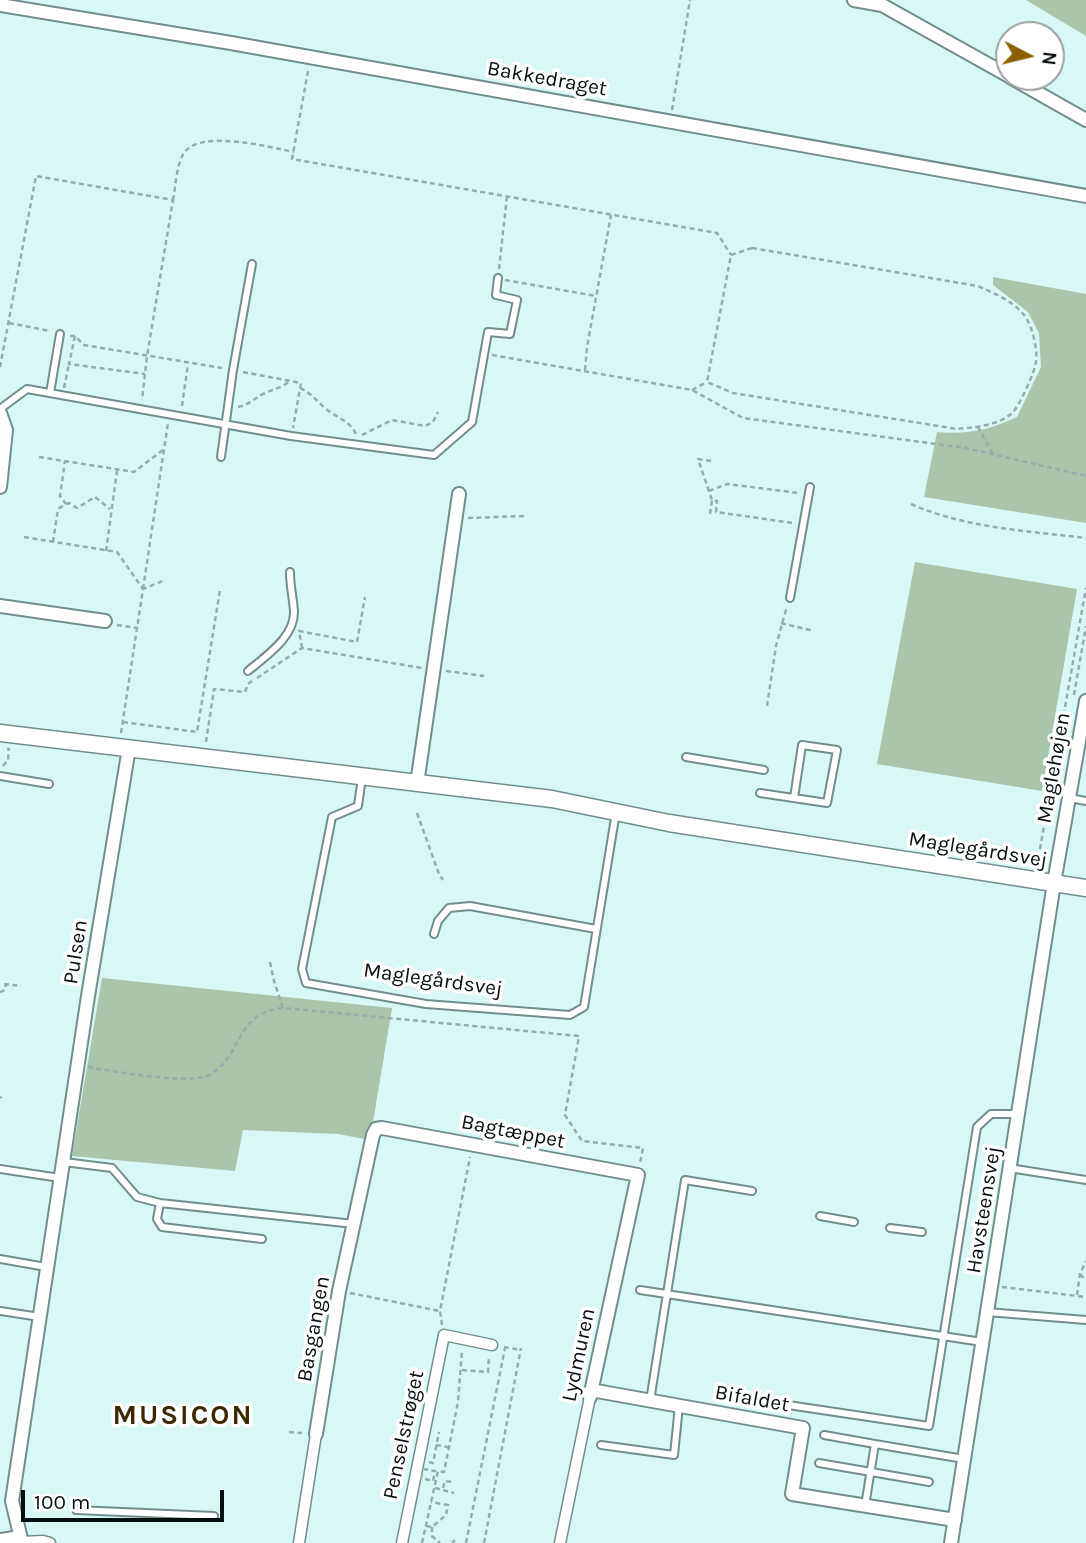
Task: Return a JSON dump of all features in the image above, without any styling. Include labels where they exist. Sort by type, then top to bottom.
[{"type":"street","points":[[854,0],[882,5],[995,69]]},
{"type":"street","name":"Bakkedraget","points":[[0,5],[670,120],[1086,196]]},
{"type":"street","points":[[1035,91],[1086,120]]},
{"type":"street","points":[[0,411],[6,430],[0,487]]},
{"type":"street","points":[[417,784],[459,494]]},
{"type":"street","points":[[0,606],[107,622]]},
{"type":"street","name":"Maglehøjen","points":[[1054,883],[1086,701]]},
{"type":"street","name":"Maglegårdsvej","points":[[0,733],[363,775],[417,784],[437,784],[1086,888]]},
{"type":"street","name":"Pulsen","points":[[21,1541],[12,1501],[124,748]]},
{"type":"street","name":"Havsteensvej","points":[[951,1543],[1054,883]]},
{"type":"street","name":"Bagtæppet","points":[[382,1128],[638,1175]]},
{"type":"street","name":"Basgangen","points":[[299,1543],[339,1291],[373,1135],[376,1129],[382,1128]]},
{"type":"street","name":"Lydmuren","points":[[560,1543],[638,1175]]},
{"type":"street","points":[[444,1335],[492,1345]]},
{"type":"street","name":"Penselstrøget","points":[[401,1543],[444,1335]]},
{"type":"street","name":"Bifaldet","points":[[590,1393],[803,1428],[792,1494],[955,1520]]},
{"type":"street","points":[[0,1540],[50,1543]]},
{"type":"lane","points":[[222,457],[233,370],[252,264]]},
{"type":"lane","points":[[0,411],[27,389],[291,436],[434,455],[472,422],[488,332],[510,334],[517,300],[495,295],[498,278]]},
{"type":"lane","points":[[50,393],[61,334]]},
{"type":"lane","points":[[790,598],[809,491]]},
{"type":"lane","points":[[248,671],[288,633],[294,612],[290,572]]},
{"type":"lane","points":[[760,793],[827,803],[837,750],[802,745],[794,798]]},
{"type":"lane","points":[[687,757],[764,770]]},
{"type":"lane","name":"Maglegårdsvej","points":[[363,775],[358,806],[331,817],[302,969],[306,983],[426,1004],[570,1016],[583,1007],[616,811]]},
{"type":"lane","points":[[0,776],[49,784]]},
{"type":"lane","points":[[1069,798],[1086,801]]},
{"type":"lane","points":[[434,934],[438,921],[449,908],[470,906],[596,929]]},
{"type":"lane","points":[[788,1405],[929,1426],[977,1126],[991,1114],[1018,1114]]},
{"type":"lane","points":[[63,1162],[112,1168],[137,1197],[160,1203],[354,1224]]},
{"type":"lane","points":[[1009,1168],[1086,1180]]},
{"type":"lane","points":[[0,1169],[61,1178]]},
{"type":"lane","points":[[650,1401],[685,1180],[752,1191]]},
{"type":"lane","points":[[160,1203],[157,1219],[162,1227],[262,1240]]},
{"type":"lane","points":[[820,1216],[854,1222]]},
{"type":"lane","points":[[890,1227],[922,1233]]},
{"type":"lane","points":[[0,1259],[47,1267]]},
{"type":"lane","points":[[640,1290],[982,1342]]},
{"type":"lane","points":[[0,1311],[40,1317]]},
{"type":"lane","points":[[987,1312],[1086,1320]]},
{"type":"lane","points":[[601,1445],[674,1455],[679,1406]]},
{"type":"lane","points":[[824,1436],[965,1459]]},
{"type":"lane","points":[[865,1506],[875,1444]]},
{"type":"lane","points":[[819,1463],[929,1482]]},
{"type":"lane","points":[[76,1510],[214,1516]]},
{"type":"path","points":[[670,120],[690,0]]},
{"type":"path","points":[[311,57],[292,159],[717,233],[731,255],[708,382]]},
{"type":"path","points":[[141,410],[147,356],[182,156],[187,149],[204,141],[232,142],[294,152]]},
{"type":"path","points":[[0,367],[36,177],[173,201]]},
{"type":"path","points":[[507,195],[498,278],[596,296]]},
{"type":"path","points":[[585,370],[611,214]]},
{"type":"path","points":[[708,382],[733,393],[957,429],[997,422],[1013,411],[1036,362],[1033,338],[1025,316],[1006,299],[978,286],[752,248],[731,255]]},
{"type":"path","points":[[9,323],[75,337],[84,345],[301,383],[291,436]]},
{"type":"path","points":[[63,395],[75,337]]},
{"type":"path","points":[[485,354],[692,390],[743,418],[966,448],[1086,476]]},
{"type":"path","points":[[69,364],[145,374]]},
{"type":"path","points":[[180,417],[188,364]]},
{"type":"path","points":[[228,407],[247,406],[261,395],[284,386],[289,381]]},
{"type":"path","points":[[692,390],[708,382]]},
{"type":"path","points":[[300,388],[310,393],[327,410],[344,419],[356,436]]},
{"type":"path","points":[[344,433],[356,436],[392,420],[425,426],[433,422],[438,412]]},
{"type":"path","points":[[124,748],[123,722],[169,415]]},
{"type":"path","points":[[978,427],[993,454]]},
{"type":"path","points":[[39,457],[134,472],[164,450]]},
{"type":"path","points":[[710,514],[712,500],[698,459],[711,461]]},
{"type":"path","points":[[65,461],[60,496],[66,504],[80,507],[95,496],[111,510]]},
{"type":"path","points":[[106,551],[117,470]]},
{"type":"path","points":[[709,491],[727,484],[809,491]]},
{"type":"path","points":[[712,500],[717,501],[716,512],[804,525]]},
{"type":"path","points":[[53,542],[58,509],[66,504]]},
{"type":"path","points":[[911,504],[931,513],[979,524],[1086,538]]},
{"type":"path","points":[[455,518],[524,516]]},
{"type":"path","points":[[24,537],[117,552],[143,589]]},
{"type":"path","points":[[143,589],[163,580]]},
{"type":"path","points":[[1034,880],[1086,588]]},
{"type":"path","points":[[123,722],[197,732],[220,590]]},
{"type":"path","points":[[302,648],[299,631],[357,642],[365,597]]},
{"type":"path","points":[[766,706],[781,623],[790,598]]},
{"type":"path","points":[[107,622],[138,628]]},
{"type":"path","points":[[781,623],[814,631]]},
{"type":"path","points":[[203,757],[214,689],[245,692],[248,684],[302,648],[484,676]]},
{"type":"path","points":[[0,748],[9,749],[8,760],[2,767],[0,776]]},
{"type":"path","points":[[417,813],[443,880]]},
{"type":"path","points":[[270,962],[283,1007]]},
{"type":"path","points":[[0,992],[5,990],[5,984],[21,986]]},
{"type":"path","points":[[78,1065],[184,1079],[211,1075],[227,1058],[253,1018],[268,1009],[283,1007],[579,1036],[565,1115],[582,1140],[643,1148]]},
{"type":"path","points":[[444,1335],[440,1311],[473,1144]]},
{"type":"path","points":[[1077,1295],[1080,1274],[1086,1261]]},
{"type":"path","points":[[1080,1274],[1086,1280]]},
{"type":"path","points":[[992,1286],[1086,1297]]},
{"type":"path","points":[[339,1291],[440,1311]]},
{"type":"path","points":[[428,1470],[444,1472],[462,1369],[464,1339]]},
{"type":"path","points":[[466,1543],[505,1348],[521,1349],[484,1543]]},
{"type":"path","points":[[462,1369],[488,1372],[489,1359]]},
{"type":"path","points":[[436,1445],[448,1447]]},
{"type":"path","points":[[422,1543],[438,1471]]},
{"type":"path","points":[[443,1489],[445,1481],[454,1482]]},
{"type":"path","points":[[434,1488],[454,1493]]},
{"type":"path","points":[[431,1502],[448,1505],[446,1515],[432,1527],[432,1536],[440,1543]]},
{"type":"path","points":[[426,1526],[432,1527]]},
{"type":"green space","points":[[1026,0],[1086,0],[1086,36]]},
{"type":"green space","points":[[993,277],[1086,294],[1086,523],[924,497],[937,432],[978,430],[1017,417],[1041,367],[1039,333],[1028,312],[993,285]]},
{"type":"green space","points":[[915,562],[1077,589],[1042,791],[877,764]]},
{"type":"green space","points":[[102,978],[392,1008],[370,1140],[338,1134],[243,1130],[235,1171],[72,1156]]},
{"type":"district","name":"MUSICON","points":[[183,1416]]}]
